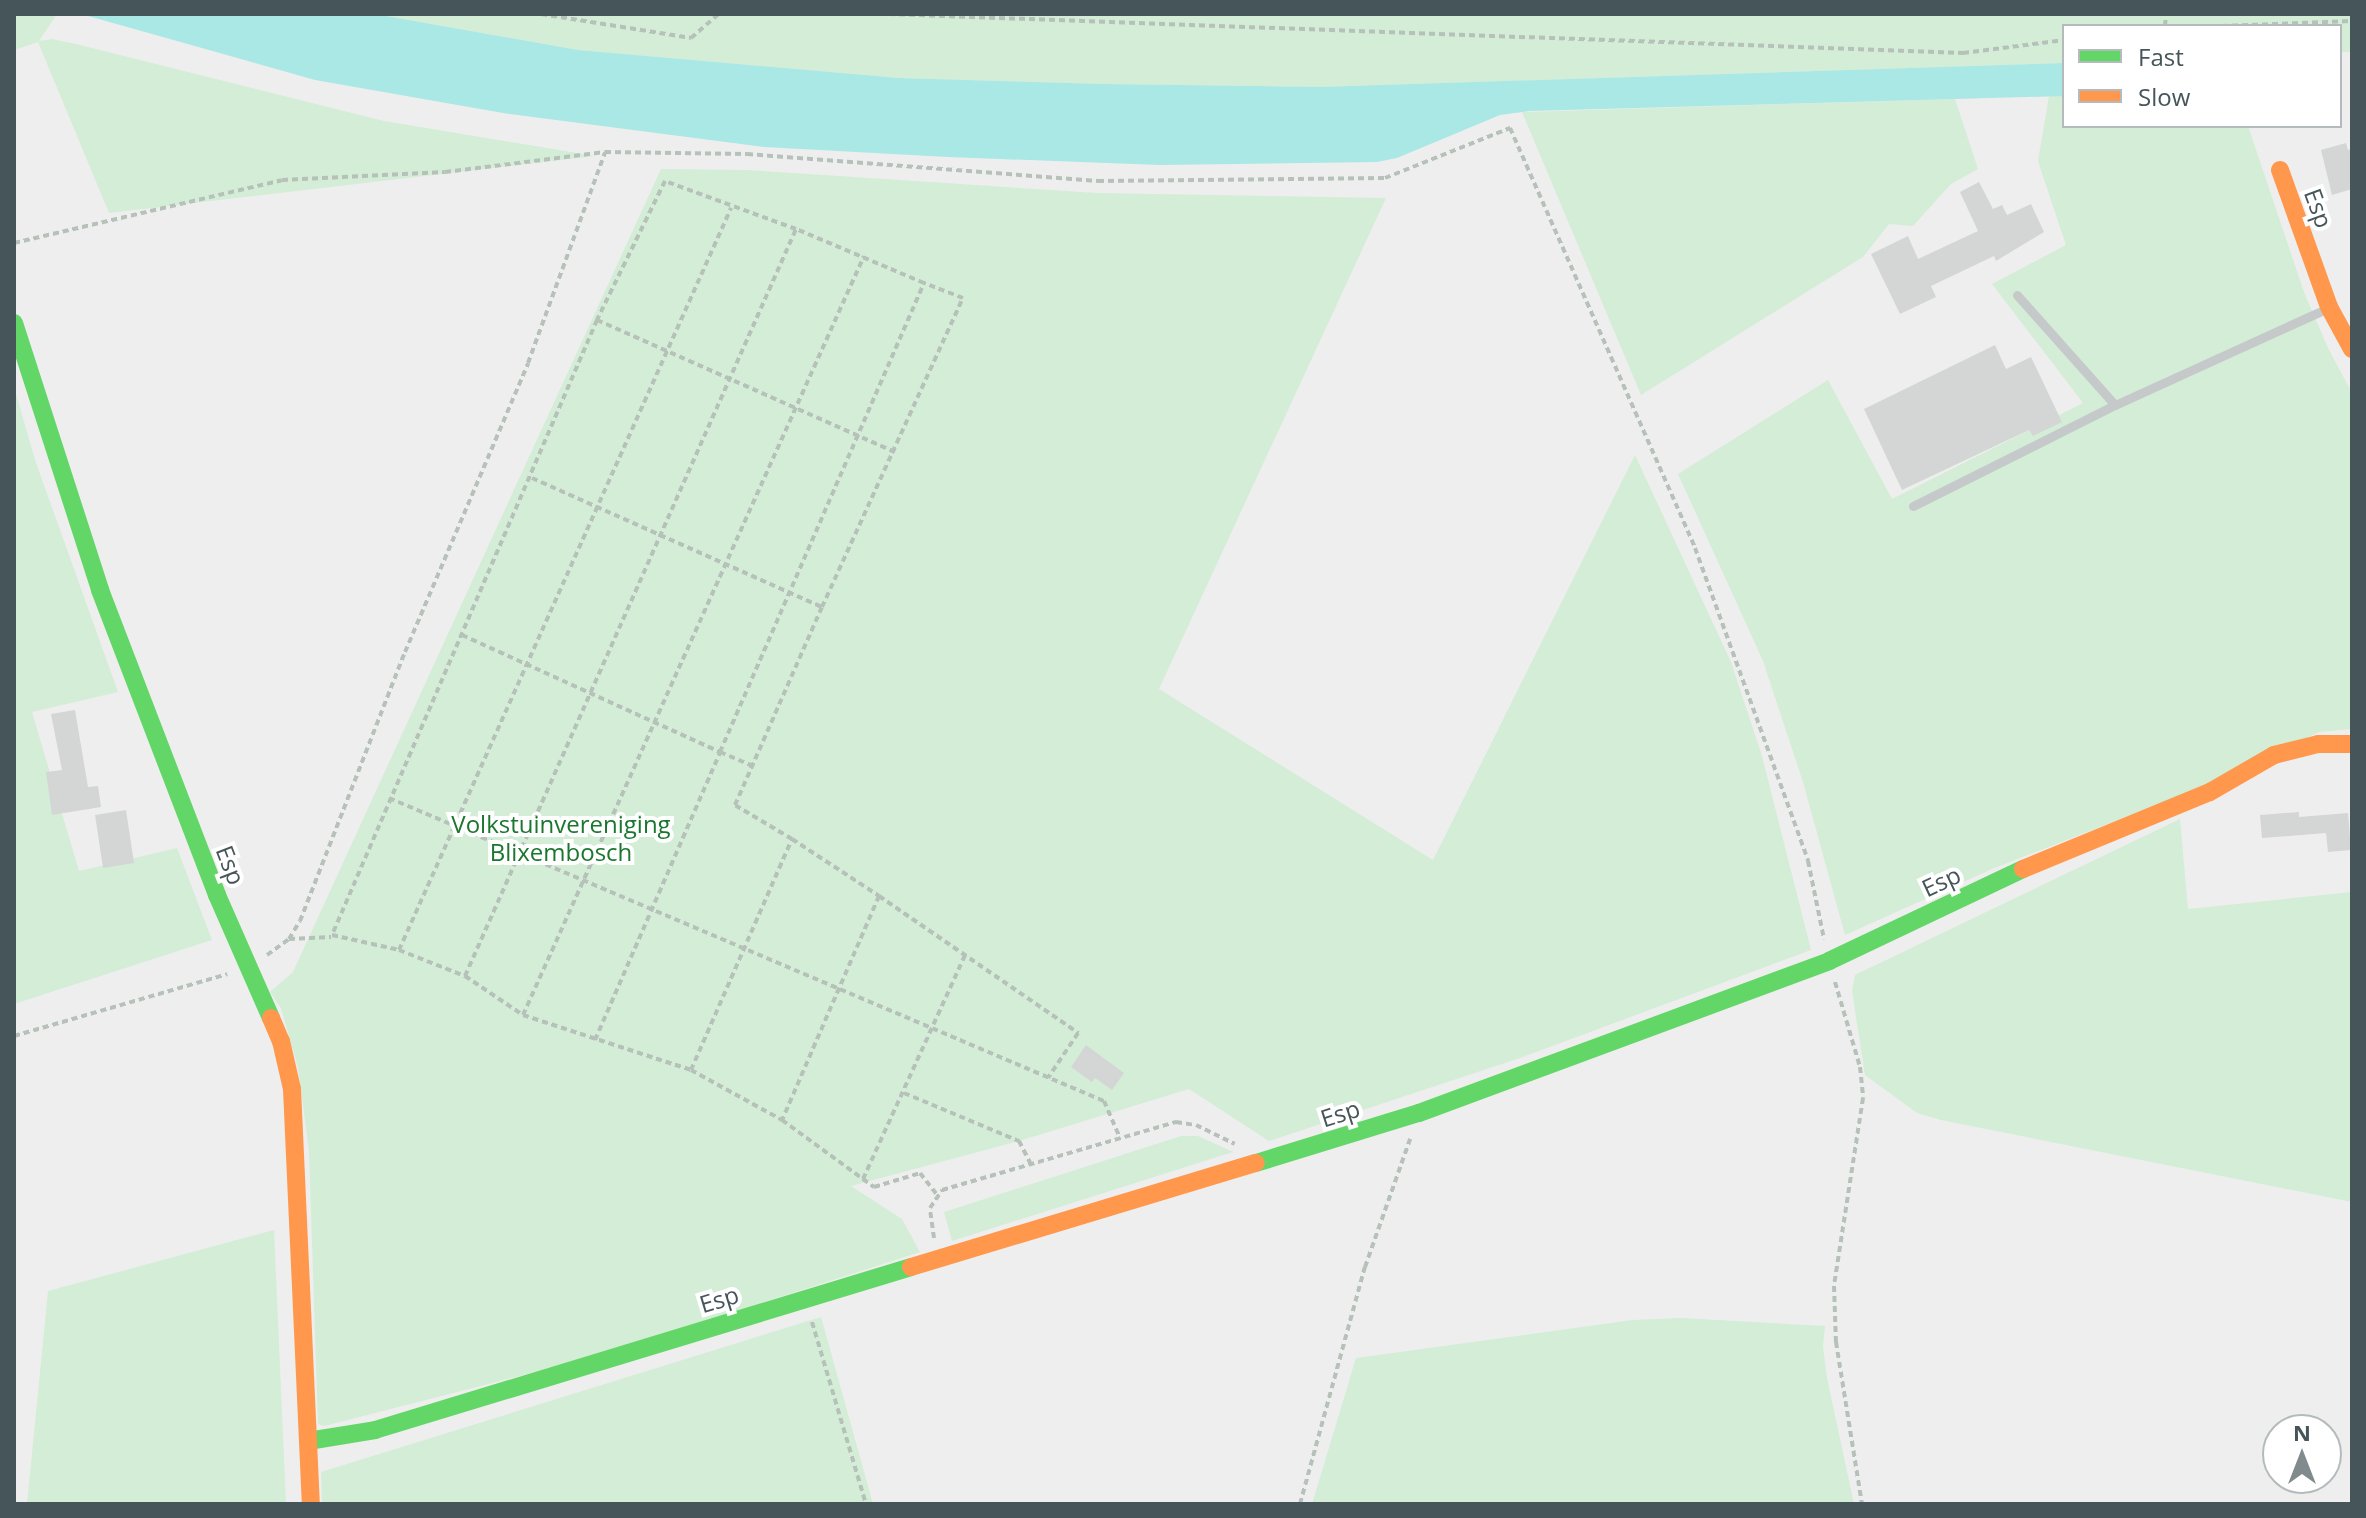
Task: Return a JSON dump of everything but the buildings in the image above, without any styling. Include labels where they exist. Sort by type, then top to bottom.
[{"type":"street","name":"Esp","points":[[2280,170],[2329,307],[2352,349]]},
{"type":"street","name":"Esp","points":[[14,323],[100,590],[217,895],[281,1041],[292,1089],[311,1504]]},
{"type":"street","name":"Esp","points":[[308,1441],[375,1430],[1419,1113],[1829,961],[2063,850],[2210,792],[2274,755],[2318,744],[2352,744]]},
{"type":"lane","points":[[2017,295],[2115,405]]},
{"type":"lane","points":[[1913,506],[2115,405],[2329,307]]},
{"type":"path","points":[[541,14],[691,38],[719,14]]},
{"type":"path","points":[[889,14],[1963,53],[2062,40]]},
{"type":"path","points":[[2274,24],[2352,21]]},
{"type":"path","points":[[14,243],[282,180],[445,172],[605,152],[747,154],[1098,181],[1385,178],[1510,128],[1695,548],[1808,861],[1829,961],[1860,1067],[1863,1098],[1834,1286],[1836,1342],[1862,1504]]},
{"type":"path","points":[[14,1036],[249,968],[289,939],[300,921],[405,652],[528,363],[605,152]]},
{"type":"path","points":[[938,1196],[920,1173],[874,1187],[782,1120],[691,1070],[523,1015],[465,976],[399,950],[332,935],[389,798],[532,478],[597,320],[665,181],[731,208],[796,229],[963,298],[735,805],[879,896],[1078,1033],[1048,1078]]},
{"type":"path","points":[[399,950],[731,208]]},
{"type":"path","points":[[465,976],[796,229]]},
{"type":"path","points":[[523,1015],[864,256]]},
{"type":"path","points":[[595,1040],[924,283]]},
{"type":"path","points":[[597,320],[895,452]]},
{"type":"path","points":[[532,478],[822,607]]},
{"type":"path","points":[[462,635],[751,765]]},
{"type":"path","points":[[389,798],[1104,1101],[1120,1138]]},
{"type":"path","points":[[691,1070],[792,839]]},
{"type":"path","points":[[782,1120],[879,896]]},
{"type":"path","points":[[289,939],[331,937]]},
{"type":"path","points":[[863,1179],[965,955]]},
{"type":"path","points":[[904,1093],[1019,1141],[1030,1163]]},
{"type":"path","points":[[1300,1504],[1365,1267],[1419,1113]]},
{"type":"path","points":[[937,1261],[930,1208],[942,1190],[1030,1163],[1176,1122],[1196,1125],[1270,1160]]},
{"type":"path","points":[[805,1298],[866,1504]]},
{"type":"green space","points":[[14,14],[57,14],[39,41],[52,39],[76,44],[384,121],[595,156],[109,213],[38,42],[14,50]]},
{"type":"green space","points":[[375,14],[2352,14],[2352,52],[2342,52],[2342,24],[2062,24],[2062,63],[1320,87],[899,78],[578,50]]},
{"type":"green space","points":[[2049,96],[2062,96],[2062,128],[2249,128],[2305,295],[2352,393],[2352,729],[2319,732],[2192,791],[1992,869],[1845,935],[1803,782],[1763,661],[1678,474],[1828,380],[1892,499],[2083,403],[1992,284],[2066,245],[2038,161]]},
{"type":"green space","points":[[1955,99],[1978,169],[1951,184],[1913,226],[1889,224],[1863,257],[1641,395],[1522,112]]},
{"type":"green space","name":"Volkstuinvereniging Blixembosch","points":[[661,169],[747,170],[1097,193],[1386,198],[1159,689],[1433,860],[1635,455],[1731,662],[1762,756],[1811,950],[1520,1058],[1269,1141],[1189,1089],[1019,1141],[851,1186],[902,1219],[920,1252],[590,1358],[324,1426],[318,1424],[309,1150],[298,1068],[281,1008],[270,992],[293,972]]},
{"type":"green space","points":[[14,387],[35,460],[118,692],[32,712],[79,871],[177,848],[212,940],[14,1004]]},
{"type":"green space","points":[[2180,819],[2188,909],[2352,892],[2352,1202],[1941,1120],[1917,1113],[1865,1075],[1852,991],[1855,975]]},
{"type":"green space","points":[[1181,1136],[1198,1136],[1233,1152],[952,1241],[944,1212]]},
{"type":"green space","points":[[274,1230],[286,1504],[27,1504],[48,1291]]},
{"type":"green space","points":[[821,1317],[873,1504],[322,1504],[321,1472]]},
{"type":"green space","points":[[1681,1318],[1825,1326],[1823,1347],[1827,1378],[1854,1504],[1312,1504],[1356,1358],[1633,1320]]},
{"type":"water","points":[[81,14],[375,14],[578,50],[899,78],[1104,84],[1320,87],[2062,63],[2062,96],[1529,111],[1500,115],[1397,158],[1377,162],[1160,165],[764,147],[503,113],[315,80]]},
{"type":"traffic: fast","points":[[14,323],[100,590],[217,895],[271,1018]]},
{"type":"traffic: fast","points":[[1256,1163],[1419,1113],[1829,961],[2023,869]]},
{"type":"traffic: fast","points":[[308,1441],[375,1430],[911,1267]]},
{"type":"traffic: slow","points":[[2280,170],[2329,307],[2352,349]]},
{"type":"traffic: slow","points":[[2023,869],[2210,792],[2274,755],[2318,744],[2352,744]]},
{"type":"traffic: slow","points":[[271,1018],[281,1041],[292,1089],[311,1504]]},
{"type":"traffic: slow","points":[[911,1267],[1256,1163]]}]
